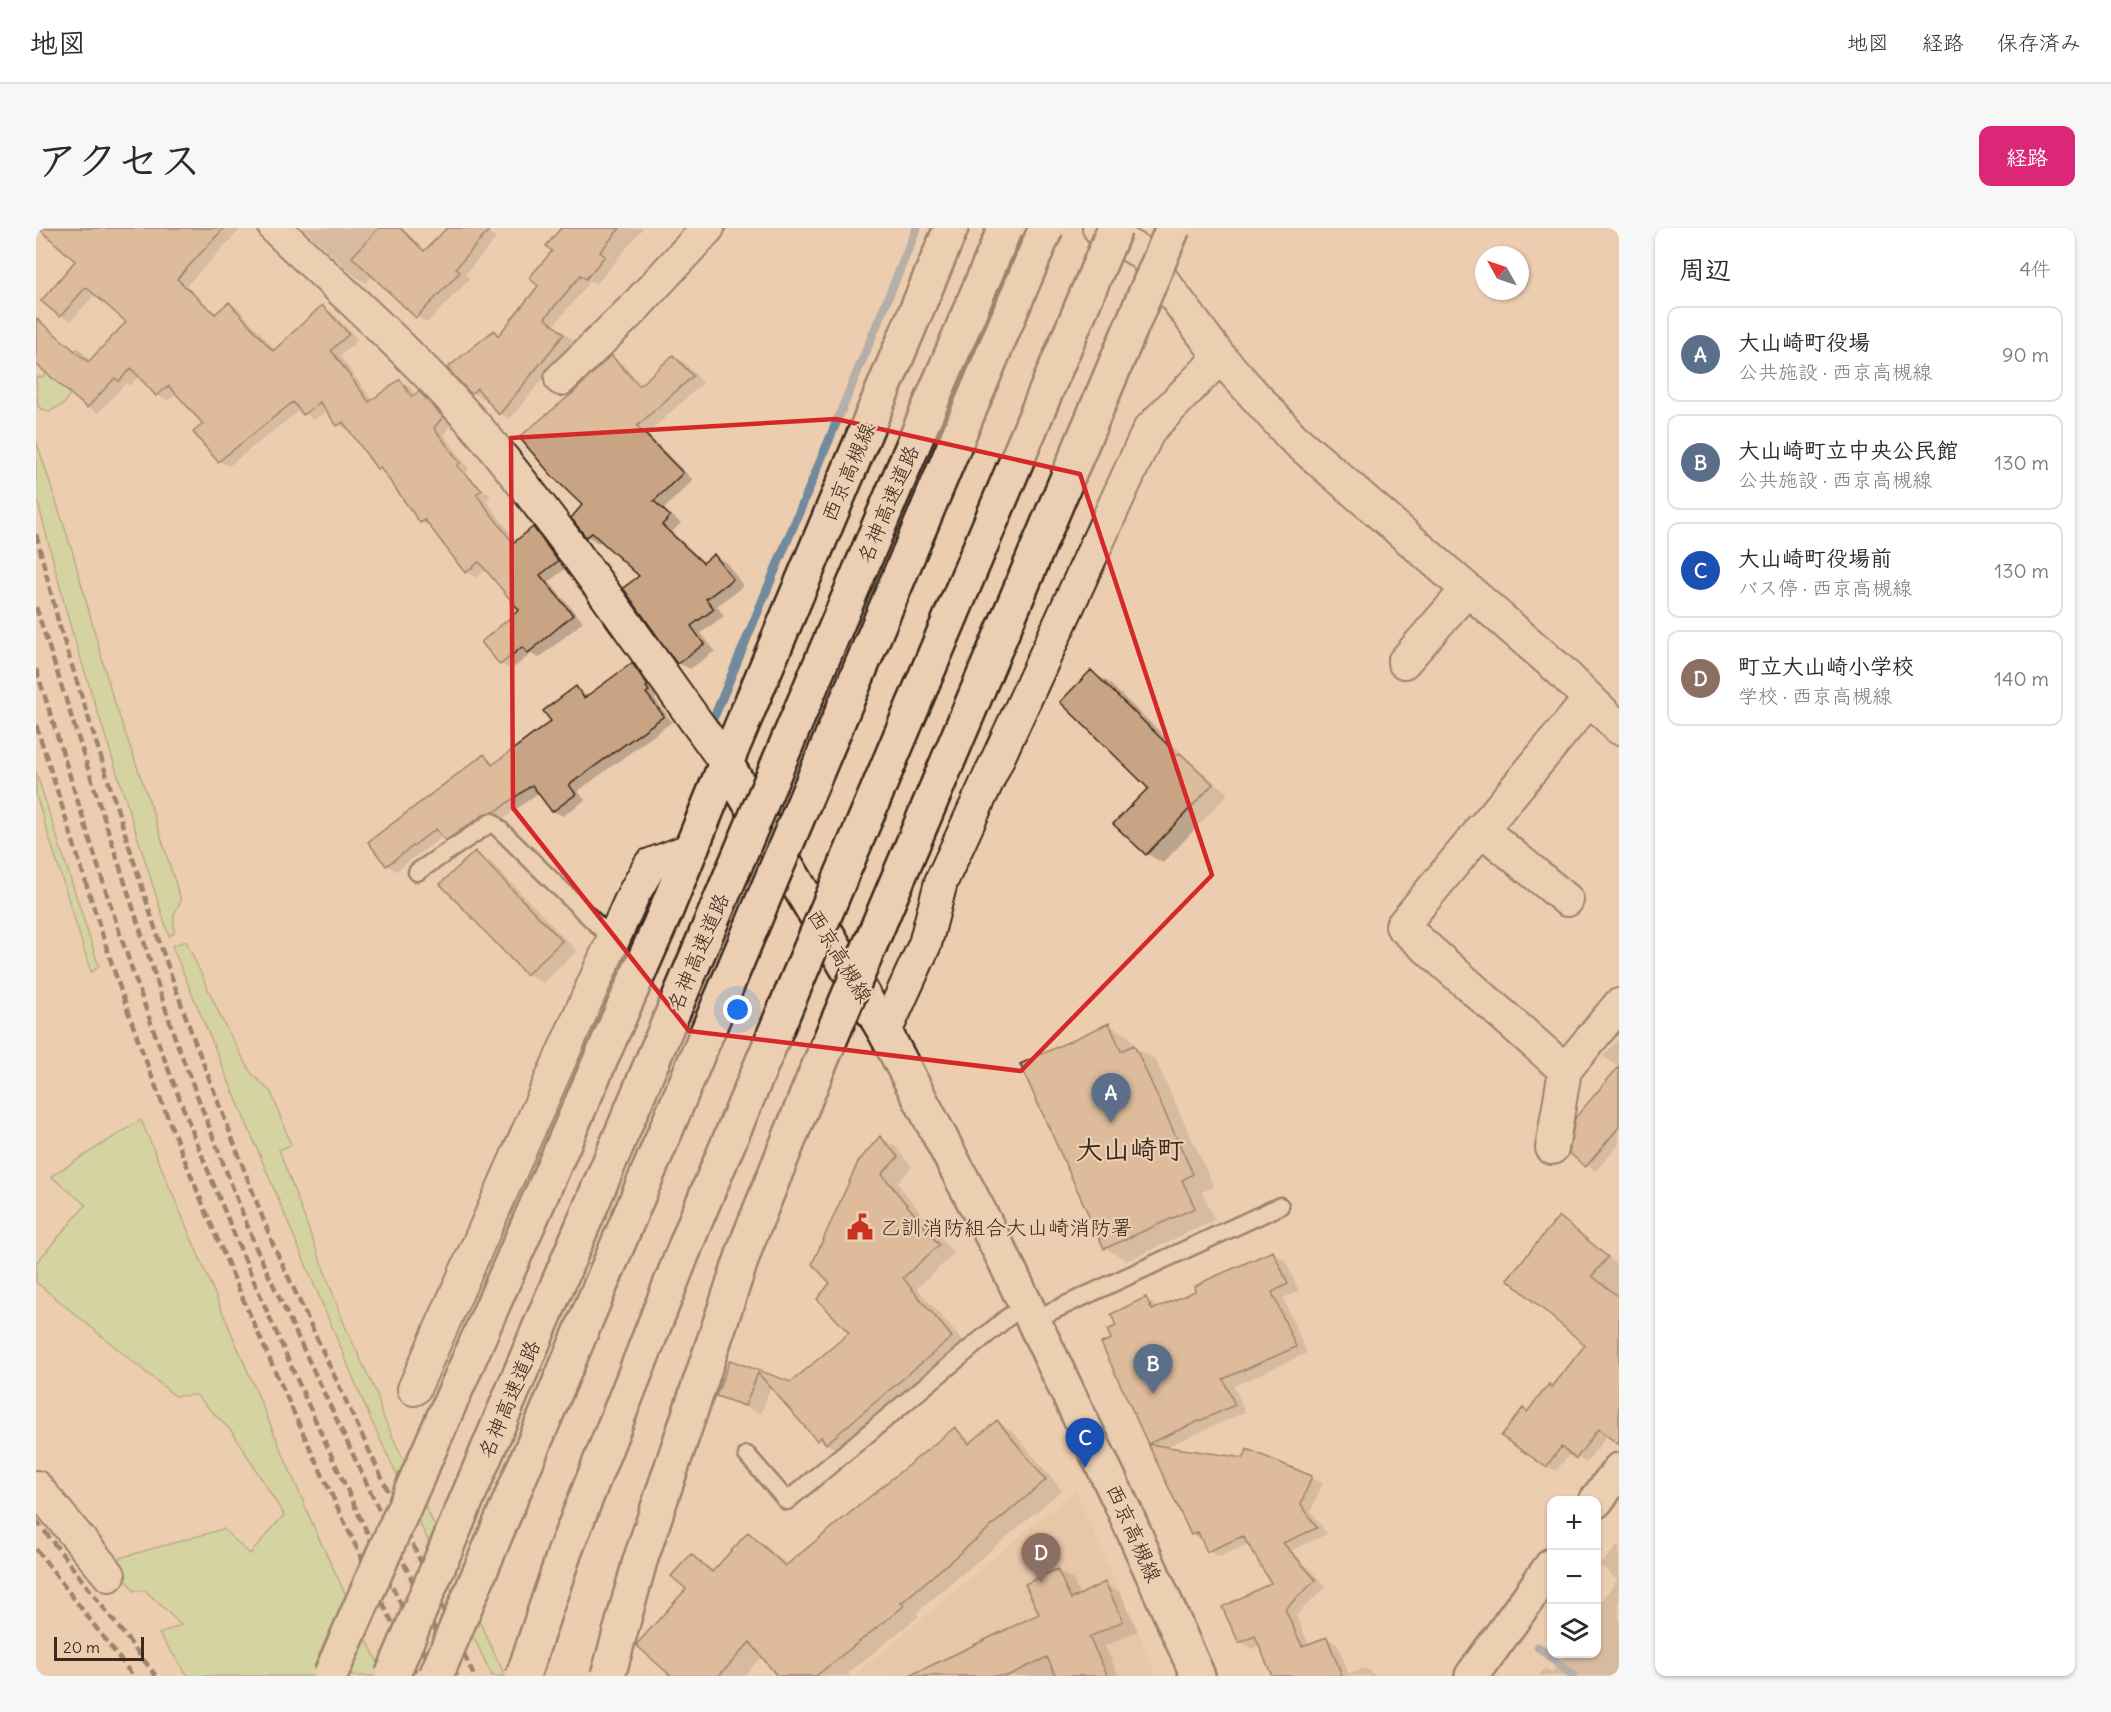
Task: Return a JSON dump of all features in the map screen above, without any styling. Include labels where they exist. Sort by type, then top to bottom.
[{"type":"main road","name":"西京高槻線","points":[[951,228],[726,763],[885,1032],[1032,1313],[1198,1676]]},
{"type":"main road","name":"名神高速道路","points":[[392,1676],[1005,228]]},
{"type":"main road","name":"名神高速道路","points":[[436,1676],[1046,228]]},
{"type":"main road","points":[[523,1676],[565,1551],[691,1233],[1115,228]]},
{"type":"main road","points":[[608,1676],[651,1528],[747,1243],[813,1080],[1173,228]]},
{"type":"main road","points":[[1124,343],[1194,228]]},
{"type":"main road","points":[[330,1676],[665,913],[726,763]]},
{"type":"main road","points":[[1600,1496],[1619,1470]]},
{"type":"main road","points":[[1472,1676],[1547,1570]]},
{"type":"street","points":[[275,228],[409,356],[489,442],[578,554],[726,763]]},
{"type":"street","points":[[561,379],[633,309],[708,228]]},
{"type":"street","points":[[1099,228],[1142,252],[1220,357],[1292,437],[1560,670],[1588,701],[1619,728]]},
{"type":"street","points":[[885,1032],[926,944],[941,882],[1149,430],[1220,357]]},
{"type":"street","points":[[1404,662],[1467,590]]},
{"type":"street","points":[[1565,1070],[1402,926],[1588,701]]},
{"type":"street","points":[[1481,829],[1567,900]]},
{"type":"street","points":[[414,1389],[633,895],[650,865],[692,849]]},
{"type":"street","points":[[1552,1148],[1565,1070],[1619,1005]]},
{"type":"street","points":[[36,1487],[109,1575]]},
{"type":"lane","points":[[417,872],[492,822],[614,941]]},
{"type":"lane","points":[[747,1455],[787,1501],[1008,1317],[1032,1313],[1280,1206]]},
{"type":"highlighted area","points":[[836,419],[1080,474],[1212,875],[1021,1071],[689,1031],[513,808],[511,438]]},
{"type":"shaded area","points":[[1075,1490],[1157,1676],[854,1676]]},
{"type":"green space","points":[[78,349],[87,359],[65,403],[49,412],[38,407],[36,377],[43,377],[67,352]]},
{"type":"green space","points":[[36,440],[72,550],[112,695],[181,901],[174,914],[174,933],[169,936],[70,625],[36,495]]},
{"type":"green space","points":[[36,772],[99,967],[91,972],[36,795]]},
{"type":"green space","points":[[186,941],[224,1024],[252,1074],[271,1092],[291,1145],[279,1150],[345,1326],[378,1397],[381,1412],[505,1676],[492,1676],[371,1420],[172,946]]},
{"type":"green space","points":[[141,1120],[316,1532],[384,1676],[188,1676],[159,1634],[181,1625],[146,1591],[134,1591],[112,1560],[223,1529],[250,1554],[284,1515],[233,1433],[196,1395],[175,1396],[36,1282],[36,1263],[86,1205],[51,1176]]},
{"type":"building","points":[[38,228],[224,228],[177,279],[215,314],[229,302],[273,351],[322,305],[349,334],[331,350],[369,402],[400,379],[412,397],[419,391],[443,417],[434,428],[460,463],[457,466],[482,490],[476,494],[513,543],[533,527],[558,561],[540,575],[573,615],[528,653],[522,647],[500,665],[481,642],[519,610],[479,562],[465,573],[425,520],[420,523],[380,467],[377,469],[343,422],[337,426],[320,402],[303,415],[293,402],[218,462],[193,432],[203,424],[169,386],[156,396],[131,368],[119,381],[115,378],[87,408],[36,364],[36,318],[88,362],[126,322],[86,287],[60,317],[41,301],[75,261]]},
{"type":"building","points":[[379,228],[400,228],[424,251],[447,228],[491,228],[456,268],[460,272],[416,318],[352,257]]},
{"type":"building","points":[[561,228],[620,228],[600,252],[605,256],[586,279],[581,275],[545,318],[564,334],[499,415],[477,388],[471,394],[447,368],[494,330],[498,336],[538,286],[529,278],[552,251],[546,246]]},
{"type":"building","points":[[611,355],[639,386],[673,355],[693,376],[637,426],[683,473],[654,501],[670,516],[662,525],[703,563],[714,554],[733,579],[706,599],[714,609],[691,626],[704,644],[677,664],[623,588],[639,576],[592,533],[586,537],[571,518],[582,505],[552,476],[519,437],[574,392]]},
{"type":"building","points":[[632,663],[648,686],[646,687],[649,691],[646,693],[664,716],[569,785],[576,794],[552,812],[532,785],[495,812],[486,813],[445,841],[436,829],[386,866],[368,842],[484,754],[492,765],[551,721],[543,711],[576,686],[584,698]]},
{"type":"building","points":[[1091,670],[1178,755],[1180,753],[1213,784],[1146,855],[1113,824],[1148,788],[1060,702]]},
{"type":"building","points":[[475,851],[562,941],[526,975],[440,884]]},
{"type":"building","points":[[1109,1023],[1121,1051],[1134,1045],[1193,1174],[1182,1180],[1195,1208],[1104,1249],[1020,1064]]},
{"type":"building","points":[[1619,1066],[1619,1127],[1586,1167],[1569,1153],[1575,1118]]},
{"type":"building","points":[[880,1136],[898,1157],[882,1174],[939,1245],[903,1278],[952,1337],[826,1444],[821,1437],[817,1441],[758,1373],[745,1406],[716,1396],[730,1360],[791,1382],[849,1333],[817,1299],[830,1283],[812,1264],[858,1162]]},
{"type":"building","points":[[1559,1216],[1608,1257],[1592,1276],[1619,1297],[1619,1445],[1598,1429],[1576,1459],[1561,1447],[1546,1467],[1501,1436],[1523,1408],[1527,1412],[1549,1384],[1552,1387],[1585,1345],[1507,1279]]},
{"type":"building","points":[[1273,1251],[1288,1284],[1272,1292],[1296,1347],[1223,1379],[1235,1405],[1148,1444],[1101,1343],[1111,1339],[1107,1330],[1116,1326],[1111,1314],[1146,1297],[1152,1310],[1195,1291],[1194,1287],[1209,1279]]},
{"type":"building","points":[[997,1420],[1046,1480],[901,1603],[904,1606],[816,1676],[777,1676],[750,1642],[719,1676],[671,1676],[636,1645],[686,1589],[671,1576],[691,1554],[712,1572],[748,1532],[785,1566],[955,1427],[969,1444]]},
{"type":"building","points":[[1148,1444],[1244,1458],[1247,1449],[1312,1476],[1301,1504],[1317,1528],[1283,1543],[1316,1580],[1285,1609],[1302,1646],[1327,1637],[1342,1676],[1272,1676],[1255,1636],[1239,1643],[1222,1607],[1271,1583],[1243,1536],[1207,1552],[1198,1532],[1191,1535]]},
{"type":"building","points":[[1057,1569],[1071,1599],[1105,1582],[1123,1621],[1089,1637],[1108,1676],[1056,1676],[1047,1657],[1007,1676],[909,1676],[1039,1614],[1025,1584]]},
{"type":"waterway","points":[[715,715],[917,228]]},
{"type":"waterway","points":[[1538,1647],[1573,1676]]},
{"type":"railway","points":[[36,534],[60,628],[161,947],[192,1034],[272,1242],[474,1676]]},
{"type":"railway","points":[[36,607],[176,1041],[256,1248],[457,1676]]},
{"type":"railway","points":[[36,669],[127,953],[191,1127],[290,1364],[435,1676]]},
{"type":"railway","points":[[36,725],[114,972],[174,1133],[273,1368],[418,1676]]},
{"type":"railway","points":[[36,1520],[156,1676]]},
{"type":"railway","points":[[36,1549],[133,1676]]},
{"type":"place","name":"大山崎町役場","points":[[1111,1123]]},
{"type":"place","name":"乙訓消防組合大山崎消防署","points":[[860,1227]]},
{"type":"place","name":"大山崎町立中央公民館","points":[[1153,1394]]},
{"type":"place","name":"大山崎町役場前","points":[[1085,1468]]},
{"type":"place","name":"町立大山崎小学校","points":[[1041,1583]]},
{"type":"district","name":"大山崎町","points":[[1130,1149]]}]
